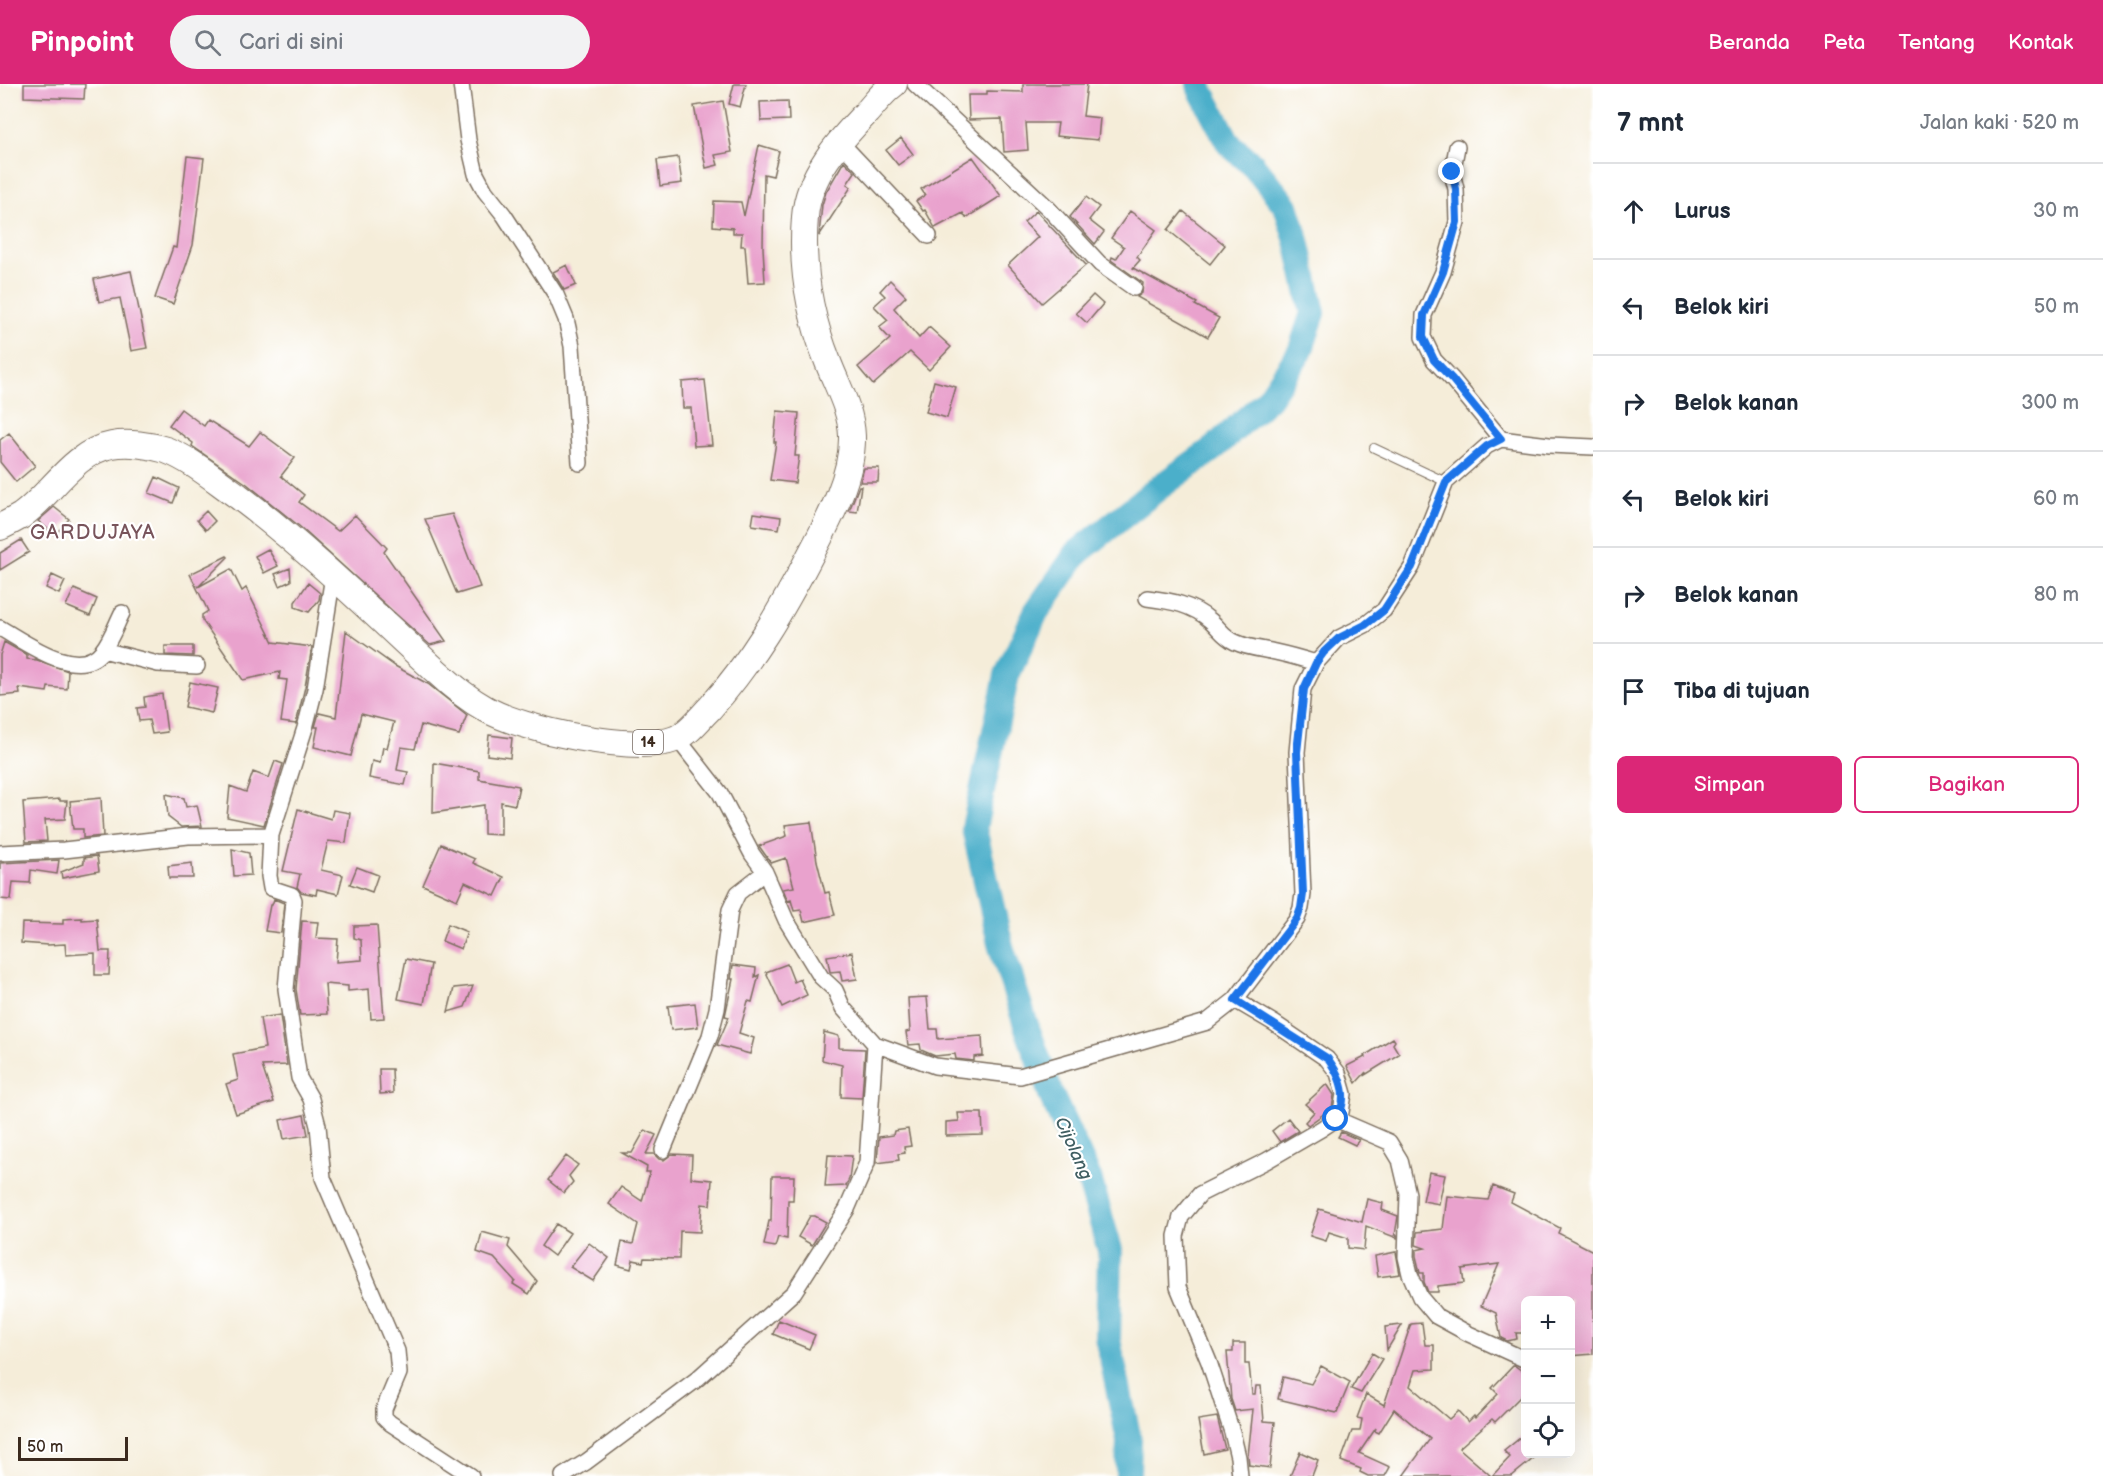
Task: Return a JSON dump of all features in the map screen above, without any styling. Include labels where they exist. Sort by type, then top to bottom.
[{"type":"highway","name":"14","points":[[0,527],[23,514],[88,454],[112,445],[138,445],[166,450],[199,468],[264,516],[452,686],[488,710],[569,737],[621,743],[657,742],[677,738],[701,717],[730,685],[782,610],[832,514],[850,459],[852,435],[849,411],[827,361],[812,316],[805,259],[805,214],[812,190],[824,163],[877,98],[894,84]]},
{"type":"street","points":[[461,84],[468,140],[476,174],[485,191],[504,215],[556,295],[566,319],[572,346],[580,463]]},
{"type":"street","points":[[915,84],[1048,208],[1100,264],[1134,288]]},
{"type":"street","points":[[840,142],[928,236]]},
{"type":"street","points":[[1457,147],[1452,172],[1456,189],[1457,222],[1443,272],[1424,315],[1423,337],[1434,360],[1501,439]]},
{"type":"street","points":[[677,738],[720,793],[752,854],[765,872],[786,920],[821,977],[835,990],[843,1008],[875,1044],[935,1066],[1020,1076],[1075,1058],[1207,1022],[1235,1000],[1297,919],[1301,908],[1303,894],[1297,752],[1304,689],[1316,663],[1339,638],[1365,625],[1384,610],[1412,567],[1446,482],[1487,446],[1501,439],[1549,445],[1593,447]]},
{"type":"street","points":[[333,576],[315,689],[271,835],[268,876],[271,888],[292,895],[294,900],[286,989],[299,1078],[311,1099],[318,1126],[323,1178],[397,1351],[399,1373],[384,1409],[384,1417],[471,1476]]},
{"type":"street","points":[[1147,597],[1176,602],[1197,610],[1213,622],[1222,633],[1246,647],[1278,652],[1316,663]]},
{"type":"street","points":[[0,628],[52,657],[78,663],[88,661],[103,650],[122,613]]},
{"type":"street","points":[[103,650],[158,664],[197,666]]},
{"type":"street","points":[[0,853],[64,850],[188,836],[271,835]]},
{"type":"street","points":[[663,1150],[710,1036],[717,1009],[730,910],[738,893],[765,872]]},
{"type":"street","points":[[1235,1000],[1328,1059],[1338,1072],[1344,1094],[1341,1112],[1336,1119],[1322,1130],[1266,1161],[1200,1194],[1181,1217],[1178,1227],[1176,1236],[1178,1287],[1209,1362],[1232,1432],[1240,1476]]},
{"type":"street","points":[[563,1476],[586,1462],[696,1380],[794,1292],[847,1209],[867,1163],[875,1044]]},
{"type":"street","points":[[1336,1119],[1389,1142],[1400,1160],[1408,1194],[1406,1257],[1410,1274],[1420,1296],[1436,1316],[1521,1358]]},
{"type":"lane","points":[[1374,448],[1446,482]]},
{"type":"building","points":[[24,84],[85,84],[84,99],[24,97]]},
{"type":"building","points":[[734,84],[746,84],[740,107],[729,104]]},
{"type":"building","points":[[1023,84],[1087,84],[1083,116],[1100,118],[1098,140],[1056,136],[1058,123],[1026,123],[1028,150],[1004,152],[1002,119],[969,120],[968,95],[987,95],[987,91],[1023,92]]},
{"type":"building","points":[[723,101],[732,152],[715,155],[718,165],[706,168],[694,106]]},
{"type":"building","points":[[788,101],[789,120],[761,121],[760,102]]},
{"type":"building","points":[[901,138],[913,154],[898,165],[886,150]]},
{"type":"building","points":[[759,145],[779,151],[773,176],[764,174],[765,282],[748,283],[745,246],[741,246],[742,233],[733,233],[733,228],[713,226],[714,201],[741,202],[744,216]]},
{"type":"building","points":[[187,156],[204,158],[193,245],[173,304],[155,298],[173,247],[176,248]]},
{"type":"building","points":[[678,157],[682,183],[660,186],[657,160]]},
{"type":"building","points":[[973,157],[1001,196],[966,218],[963,213],[935,228],[925,210],[923,211],[916,201],[925,195],[921,189]]},
{"type":"building","points":[[844,161],[855,172],[847,184],[851,187],[819,236],[822,205],[826,192]]},
{"type":"building","points":[[1086,197],[1099,207],[1089,220],[1104,232],[1095,244],[1070,217]]},
{"type":"building","points":[[1036,211],[1086,265],[1042,303],[1008,265],[1038,237],[1024,222]]},
{"type":"building","points":[[1130,211],[1156,230],[1137,257],[1140,260],[1133,268],[1197,303],[1195,305],[1219,318],[1208,337],[1137,297],[1142,293],[1143,283],[1111,260],[1112,257],[1116,259],[1124,247],[1111,238]]},
{"type":"building","points":[[1183,211],[1225,245],[1210,264],[1168,230]]},
{"type":"building","points":[[567,265],[576,285],[564,290],[553,272]]},
{"type":"building","points":[[131,271],[147,348],[131,351],[120,298],[99,302],[94,279]]},
{"type":"building","points":[[890,280],[906,296],[894,308],[919,338],[929,327],[951,347],[929,370],[910,352],[873,385],[858,367],[890,339],[879,327],[888,320],[874,306],[885,296],[880,291]]},
{"type":"building","points":[[1093,295],[1103,304],[1087,323],[1076,313]]},
{"type":"building","points":[[705,380],[712,445],[694,446],[691,408],[683,408],[682,382]]},
{"type":"building","points":[[934,381],[956,387],[947,418],[926,412]]},
{"type":"building","points":[[181,409],[204,426],[208,420],[249,446],[260,432],[295,458],[281,476],[304,495],[299,502],[338,531],[355,515],[387,548],[384,552],[446,641],[430,645],[299,526],[247,484],[192,446],[193,443],[169,425]]},
{"type":"building","points":[[777,411],[799,413],[795,456],[799,456],[795,483],[770,480],[776,442],[774,442]]},
{"type":"building","points":[[9,433],[35,466],[16,482],[0,462],[0,440]]},
{"type":"building","points":[[864,468],[879,468],[878,482],[860,482]]},
{"type":"building","points":[[156,477],[179,488],[173,503],[149,493]]},
{"type":"building","points":[[859,486],[861,486],[857,512],[849,511]]},
{"type":"building","points":[[54,507],[69,519],[55,535],[38,521]]},
{"type":"building","points":[[206,511],[215,521],[206,530],[197,520]]},
{"type":"building","points":[[754,513],[781,517],[779,529],[752,525]]},
{"type":"building","points":[[452,514],[480,587],[457,594],[425,519]]},
{"type":"building","points":[[21,540],[29,552],[0,570],[0,553]]},
{"type":"building","points":[[268,549],[278,566],[264,573],[255,556]]},
{"type":"building","points":[[227,556],[198,587],[231,569],[242,591],[246,588],[273,642],[312,647],[296,724],[281,722],[287,680],[279,679],[280,672],[243,680],[202,620],[202,615],[208,611],[190,574]]},
{"type":"building","points":[[290,568],[291,581],[280,586],[275,574]]},
{"type":"building","points":[[52,575],[65,581],[59,594],[46,588]]},
{"type":"building","points":[[308,583],[320,593],[319,600],[309,612],[295,607],[295,602]]},
{"type":"building","points":[[74,589],[97,599],[90,616],[66,606]]},
{"type":"building","points":[[346,631],[395,666],[428,684],[467,715],[459,735],[421,725],[415,749],[401,747],[397,770],[408,772],[405,785],[369,778],[372,761],[380,763],[383,747],[387,748],[394,722],[361,714],[351,756],[314,747],[318,727],[315,727],[319,713],[336,717]]},
{"type":"building","points":[[4,642],[27,655],[27,659],[37,660],[68,671],[67,689],[48,687],[47,692],[19,688],[20,694],[0,696],[0,655]]},
{"type":"building","points":[[165,646],[193,646],[193,656],[165,655]]},
{"type":"building","points":[[190,682],[218,688],[212,713],[185,707]]},
{"type":"building","points":[[162,694],[167,732],[152,734],[149,720],[139,721],[137,708],[145,707],[144,697]]},
{"type":"building","points":[[489,735],[512,738],[510,758],[487,755]]},
{"type":"building","points":[[275,761],[283,764],[264,825],[227,817],[230,786],[246,792],[253,772],[269,778]]},
{"type":"building","points":[[434,763],[479,771],[479,779],[519,786],[515,805],[501,802],[501,835],[484,834],[484,805],[433,813]]},
{"type":"building","points":[[166,794],[184,798],[186,807],[197,805],[202,826],[181,827],[168,817]]},
{"type":"building","points":[[101,798],[103,836],[83,838],[83,829],[73,829],[70,801]]},
{"type":"building","points":[[60,799],[60,801],[67,801],[65,819],[45,820],[47,841],[26,842],[23,802]]},
{"type":"building","points":[[298,809],[331,819],[333,810],[350,813],[346,843],[328,841],[321,870],[343,875],[338,894],[317,889],[316,895],[301,892],[297,887],[300,874],[283,871]]},
{"type":"building","points":[[811,822],[825,893],[829,892],[835,915],[804,922],[801,910],[794,911],[791,900],[788,901],[783,889],[794,887],[786,858],[771,863],[759,846],[787,836],[785,825]]},
{"type":"building","points":[[441,844],[475,859],[473,863],[504,877],[495,896],[465,882],[457,900],[423,885]]},
{"type":"building","points":[[232,849],[249,853],[251,875],[234,876]]},
{"type":"building","points":[[97,856],[99,871],[62,878],[61,872],[84,863],[84,858]]},
{"type":"building","points":[[59,860],[57,874],[31,870],[30,883],[13,882],[11,900],[0,899],[0,863]]},
{"type":"building","points":[[192,863],[193,878],[169,878],[168,866]]},
{"type":"building","points":[[357,867],[378,875],[372,892],[350,884]]},
{"type":"building","points":[[274,899],[284,903],[281,933],[265,931],[270,905]]},
{"type":"building","points":[[82,918],[82,920],[97,919],[100,951],[110,951],[109,975],[95,975],[95,953],[66,955],[65,944],[21,943],[22,923],[63,924],[63,919]]},
{"type":"building","points":[[302,921],[318,922],[316,938],[338,939],[336,962],[362,960],[361,940],[354,938],[354,926],[377,925],[384,1018],[371,1019],[369,989],[348,991],[348,986],[325,984],[327,1014],[300,1015],[296,989]]},
{"type":"building","points":[[448,924],[467,932],[461,949],[442,941]]},
{"type":"building","points":[[852,952],[857,979],[842,981],[840,971],[830,972],[827,956]]},
{"type":"building","points":[[406,959],[431,964],[424,1004],[398,999]]},
{"type":"building","points":[[787,964],[794,982],[800,979],[807,995],[782,1007],[766,972]]},
{"type":"building","points":[[733,965],[756,968],[755,977],[759,975],[752,1002],[748,1001],[739,1033],[754,1038],[750,1054],[717,1045],[729,1017],[725,1016],[733,979],[731,979]]},
{"type":"building","points":[[473,986],[465,1007],[448,1012],[454,988]]},
{"type":"building","points":[[927,997],[930,1029],[937,1029],[938,1039],[982,1036],[983,1056],[974,1057],[974,1061],[956,1059],[955,1054],[935,1056],[921,1050],[920,1044],[908,1045],[906,1032],[910,1031],[908,998]]},
{"type":"building","points":[[695,1003],[698,1027],[671,1030],[668,1006]]},
{"type":"building","points":[[280,1015],[287,1065],[262,1066],[274,1102],[236,1114],[226,1084],[238,1080],[233,1054],[265,1048],[260,1018]]},
{"type":"building","points":[[824,1032],[839,1036],[839,1048],[865,1049],[862,1098],[841,1097],[842,1065],[822,1060]]},
{"type":"building","points":[[1393,1038],[1395,1041],[1393,1044],[1399,1054],[1365,1075],[1366,1072],[1356,1083],[1347,1066]]},
{"type":"building","points":[[379,1069],[392,1069],[393,1093],[380,1094]]},
{"type":"building","points":[[1327,1084],[1334,1095],[1332,1108],[1308,1125],[1305,1122],[1314,1112],[1305,1104]]},
{"type":"building","points":[[958,1113],[982,1113],[983,1135],[946,1136],[946,1122],[959,1121]]},
{"type":"building","points":[[304,1115],[308,1135],[284,1139],[280,1120]]},
{"type":"building","points":[[1288,1118],[1298,1131],[1280,1142],[1272,1131]]},
{"type":"building","points":[[908,1129],[911,1146],[904,1147],[905,1153],[898,1154],[899,1160],[877,1163],[879,1137]]},
{"type":"building","points":[[645,1130],[656,1135],[646,1154],[654,1154],[664,1160],[672,1154],[692,1155],[691,1178],[712,1180],[710,1205],[702,1204],[700,1232],[680,1231],[679,1259],[644,1258],[643,1262],[633,1260],[631,1269],[617,1265],[622,1242],[633,1244],[638,1224],[609,1204],[621,1187],[642,1201],[650,1172],[646,1172],[647,1167],[622,1153],[632,1153]]},
{"type":"building","points":[[1341,1132],[1359,1140],[1355,1145],[1338,1137]]},
{"type":"building","points":[[828,1155],[852,1156],[846,1186],[825,1187]]},
{"type":"building","points":[[566,1156],[578,1165],[569,1176],[573,1182],[564,1193],[548,1180]]},
{"type":"building","points":[[1429,1172],[1445,1175],[1439,1204],[1423,1201]]},
{"type":"building","points":[[772,1176],[794,1176],[793,1200],[788,1200],[787,1239],[778,1237],[775,1247],[764,1245],[769,1221],[771,1221]]},
{"type":"building","points":[[1493,1186],[1514,1194],[1511,1202],[1560,1228],[1558,1233],[1593,1251],[1593,1354],[1575,1356],[1575,1296],[1521,1296],[1521,1333],[1516,1333],[1517,1339],[1507,1341],[1501,1338],[1496,1313],[1481,1306],[1499,1264],[1462,1269],[1464,1283],[1438,1286],[1438,1292],[1428,1292],[1424,1282],[1424,1273],[1420,1273],[1416,1256],[1416,1250],[1425,1248],[1416,1245],[1417,1232],[1443,1229],[1447,1196],[1488,1200]]},
{"type":"building","points":[[1367,1199],[1383,1203],[1382,1210],[1398,1216],[1395,1235],[1397,1238],[1366,1226],[1364,1250],[1348,1248],[1348,1238],[1329,1232],[1326,1241],[1310,1236],[1319,1209],[1362,1222]]},
{"type":"building","points":[[810,1216],[826,1222],[812,1245],[798,1237]]},
{"type":"building","points":[[556,1224],[570,1233],[554,1256],[541,1246]]},
{"type":"building","points":[[482,1232],[510,1240],[508,1247],[537,1281],[529,1294],[513,1284],[515,1281],[494,1258],[477,1252]]},
{"type":"building","points":[[589,1243],[609,1258],[593,1281],[570,1267]]},
{"type":"building","points":[[1396,1252],[1400,1274],[1378,1277],[1375,1256]]},
{"type":"building","points":[[779,1320],[815,1335],[809,1349],[773,1334]]},
{"type":"building","points":[[1422,1323],[1425,1345],[1434,1345],[1434,1369],[1415,1370],[1410,1386],[1449,1419],[1458,1411],[1468,1422],[1474,1416],[1475,1418],[1498,1394],[1492,1388],[1514,1365],[1521,1370],[1521,1396],[1495,1422],[1492,1419],[1459,1448],[1491,1476],[1403,1476],[1430,1439],[1394,1409],[1379,1433],[1375,1431],[1376,1428],[1359,1453],[1390,1467],[1385,1476],[1368,1476],[1360,1472],[1361,1469],[1341,1461],[1352,1431],[1360,1431],[1362,1419],[1357,1418],[1366,1394],[1384,1405],[1411,1324]]},
{"type":"building","points":[[1402,1325],[1387,1350],[1385,1327]]},
{"type":"building","points":[[1233,1343],[1245,1343],[1245,1364],[1249,1364],[1252,1394],[1255,1394],[1256,1386],[1261,1386],[1264,1421],[1275,1422],[1270,1468],[1249,1465],[1253,1409],[1235,1411],[1231,1399],[1227,1352],[1233,1352]]},
{"type":"building","points":[[1372,1353],[1382,1359],[1361,1393],[1351,1389]]},
{"type":"building","points":[[1321,1366],[1350,1382],[1337,1413],[1278,1399],[1283,1377],[1311,1384]]},
{"type":"building","points":[[1217,1417],[1225,1449],[1204,1454],[1198,1420]]},
{"type":"building","points":[[1521,1437],[1521,1458],[1534,1458],[1512,1476],[1492,1476],[1510,1457],[1504,1451]]},
{"type":"building","points":[[1300,1452],[1318,1460],[1312,1476],[1290,1476]]},
{"type":"waterway","name":"Cijolang","points":[[1128,1476],[1129,1440],[1108,1340],[1110,1250],[1089,1178],[1052,1097],[1027,1028],[1001,947],[974,828],[1007,675],[1036,612],[1077,553],[1157,489],[1214,448],[1269,398],[1300,352],[1313,313],[1297,241],[1286,206],[1252,164],[1229,144],[1199,84]]},
{"type":"district","name":"GARDUJAYA","points":[[93,532]]},
{"type":"route","points":[[1336,1119],[1341,1112],[1344,1094],[1338,1072],[1328,1059],[1235,1000],[1297,919],[1301,908],[1303,894],[1297,752],[1304,689],[1316,663],[1339,638],[1365,625],[1384,610],[1412,567],[1446,482],[1487,446],[1501,439],[1434,360],[1423,337],[1424,315],[1443,272],[1457,222],[1456,189],[1452,172]]}]
